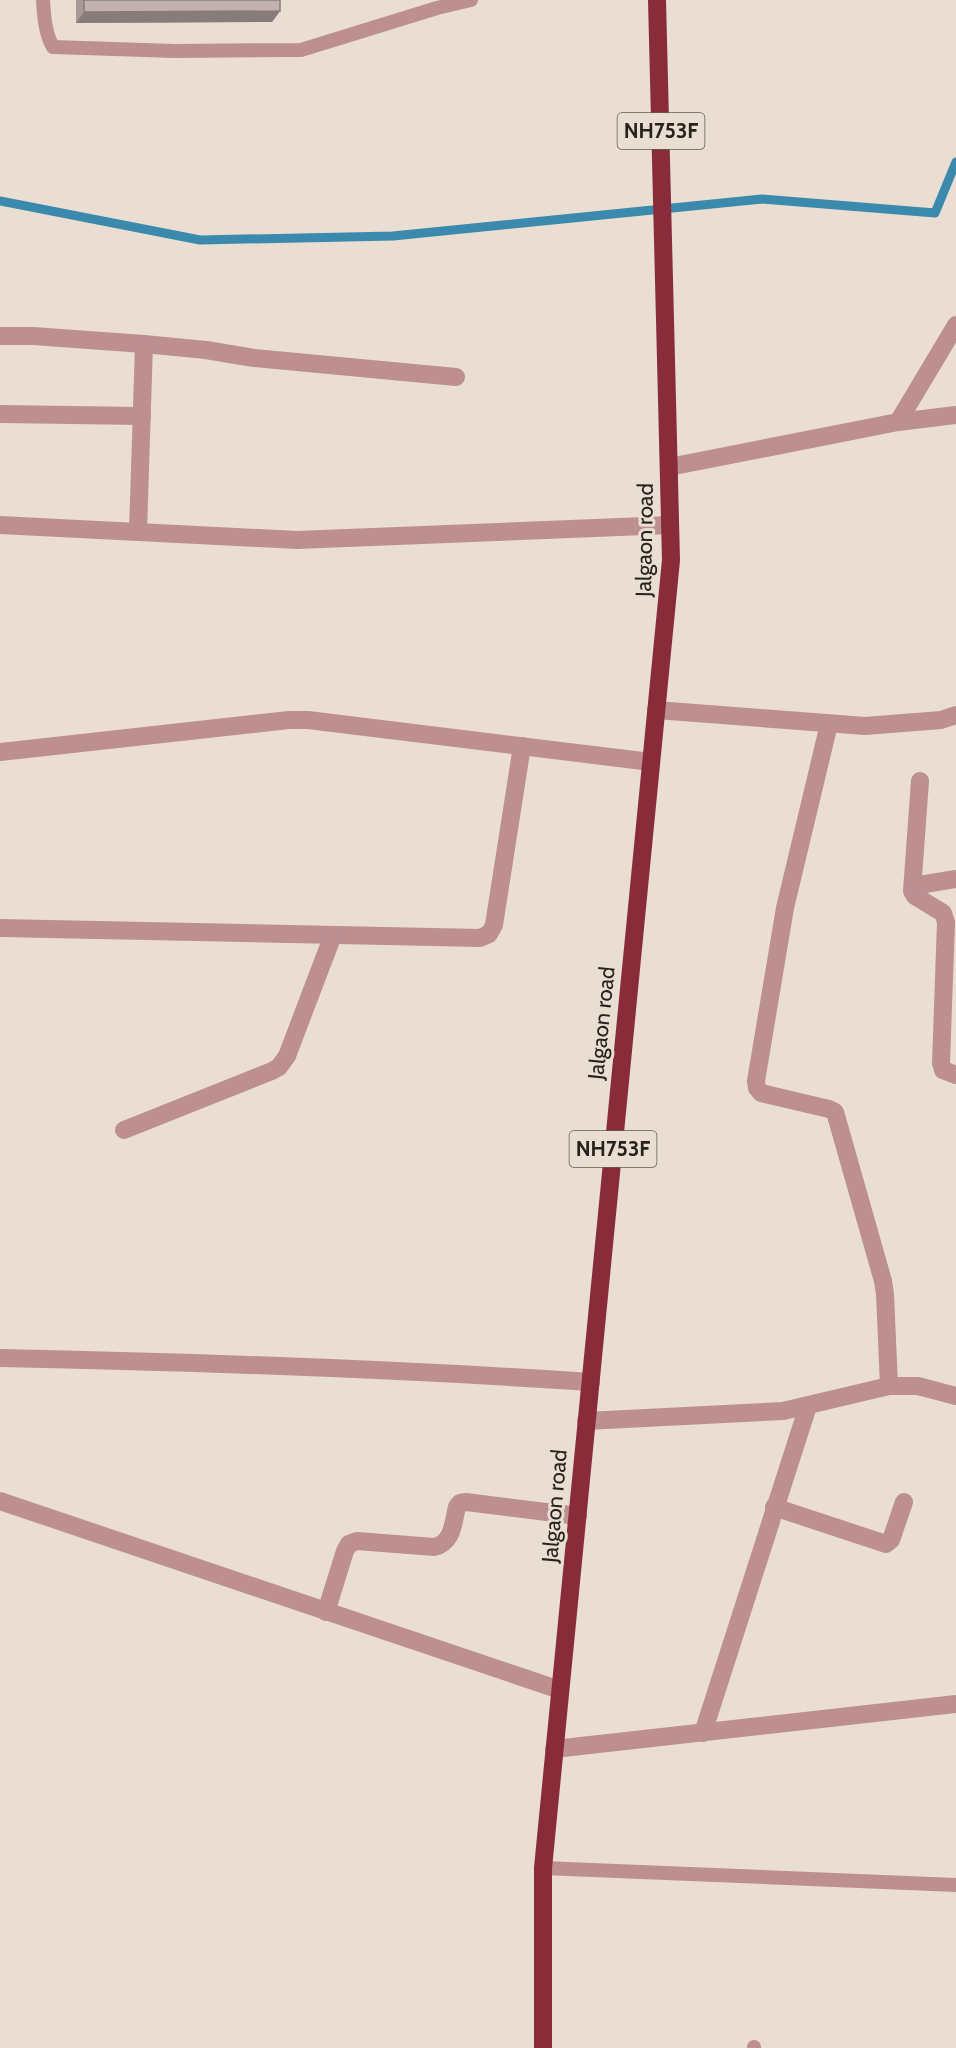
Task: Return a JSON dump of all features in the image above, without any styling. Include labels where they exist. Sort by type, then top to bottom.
[{"type":"highway","name":"Jalgaon road","points":[[543,2048],[543,1868],[671,560],[658,6]]},
{"type":"street","points":[[898,422],[956,326]]},
{"type":"street","points":[[0,336],[33,336],[144,344],[206,350],[254,358],[456,377]]},
{"type":"street","points":[[138,532],[144,344]]},
{"type":"street","points":[[0,414],[142,416]]},
{"type":"street","points":[[669,467],[898,422],[956,415]]},
{"type":"street","points":[[0,525],[297,540],[670,525]]},
{"type":"street","points":[[656,710],[865,726],[941,720],[956,716]]},
{"type":"street","points":[[0,752],[290,720],[308,720],[651,762]]},
{"type":"street","points":[[829,724],[785,908],[756,1081],[761,1093],[829,1108],[835,1112],[883,1281],[889,1386]]},
{"type":"street","points":[[0,928],[480,938],[489,934],[494,925],[522,746]]},
{"type":"street","points":[[920,781],[913,886],[915,896],[942,913],[946,922],[941,1063],[943,1070],[956,1075]]},
{"type":"street","points":[[913,886],[956,879]]},
{"type":"street","points":[[124,1130],[279,1067],[287,1056],[333,935]]},
{"type":"street","points":[[0,1358],[202,1362],[433,1371],[591,1382]]},
{"type":"street","points":[[586,1421],[783,1411],[889,1386],[918,1386],[956,1396]]},
{"type":"street","points":[[703,1733],[807,1406]]},
{"type":"street","points":[[0,1501],[560,1690]]},
{"type":"street","points":[[774,1507],[886,1544],[891,1540],[904,1502]]},
{"type":"street","points":[[326,1612],[349,1544],[357,1541],[434,1547],[443,1545],[448,1539],[460,1503],[578,1516]]},
{"type":"street","points":[[554,1749],[956,1704]]},
{"type":"lane","points":[[43,0],[45,24],[53,47],[174,51],[301,50],[437,8],[471,0]]},
{"type":"lane","points":[[543,1868],[956,1885]]},
{"type":"building","points":[[84,0],[280,0],[280,11],[84,12]]},
{"type":"waterway","points":[[0,201],[200,240],[393,236],[762,199],[935,213],[956,162]]}]
